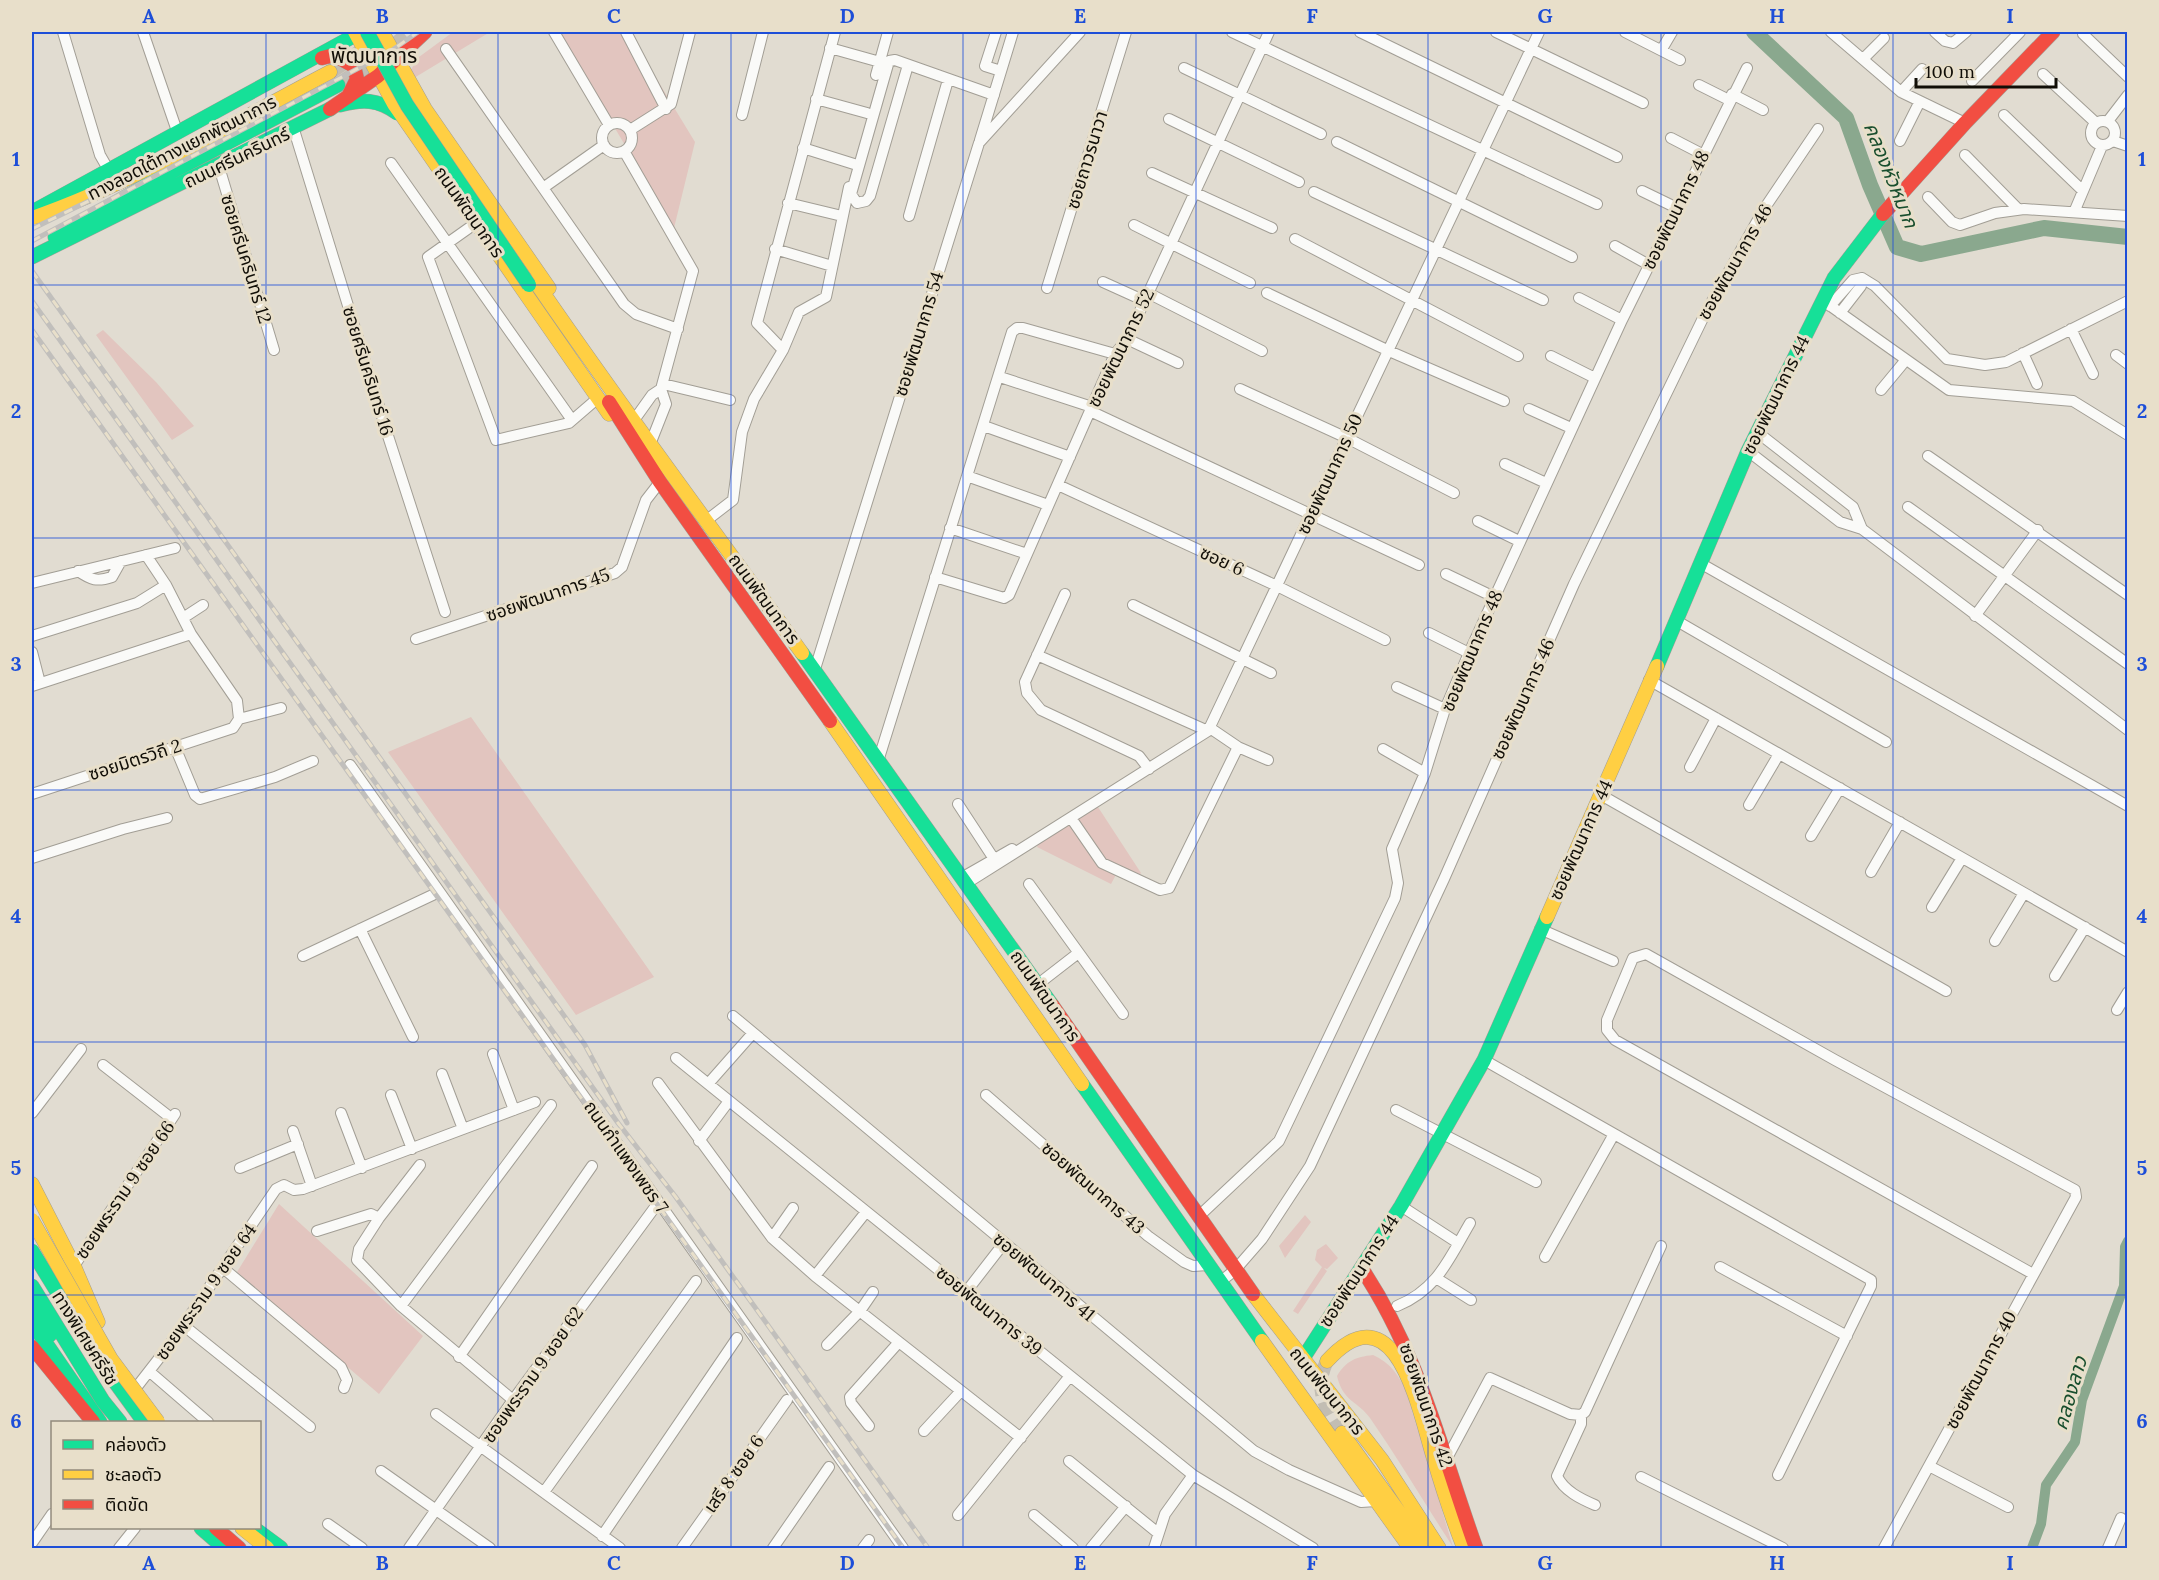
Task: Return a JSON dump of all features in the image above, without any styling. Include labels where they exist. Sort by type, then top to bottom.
[{"type":"main road","points":[[32,212],[177,131],[316,59],[359,32]]},
{"type":"main road","name":"ถนนพัฒนาการ","points":[[359,32],[413,114],[532,283],[616,399],[651,442],[879,758],[1235,1270],[1302,1360],[1382,1460],[1439,1548]]},
{"type":"main road","name":"ถนนพัฒนาการ","points":[[359,32],[378,76],[405,120],[598,398],[635,446]]},
{"type":"main road","name":"ถนนพัฒนาการ","points":[[373,32],[412,102],[532,283],[635,446],[902,823],[1208,1265],[1410,1548]]},
{"type":"main road","name":"ถนนพัฒนาการ","points":[[382,32],[408,81],[637,416],[651,442]]},
{"type":"main road","name":"ซอยพัฒนาการ 44","points":[[1302,1360],[1401,1206],[1484,1060],[1649,680],[1677,621],[1757,432],[1831,306],[1834,278],[1867,232],[1965,123],[2053,32]]},
{"type":"main road","points":[[408,81],[409,62],[421,36]]},
{"type":"main road","name":"ถนนศรีนครินทร์","points":[[32,257],[294,130],[341,103],[378,76],[421,36]]},
{"type":"main road","points":[[316,59],[334,55],[354,66],[357,79],[341,103]]},
{"type":"main road","name":"ทางลอดใต้ทางแยกพัฒนาการ","points":[[32,218],[69,205],[126,178],[330,72]]},
{"type":"main road","name":"ทางลอดใต้ทางแยกพัฒนาการ","points":[[32,249],[143,187],[338,85]]},
{"type":"main road","points":[[341,103],[372,99],[386,105],[405,120]]},
{"type":"main road","points":[[440,170],[441,161],[449,155],[457,155]]},
{"type":"main road","points":[[32,1184],[74,1266],[104,1338],[133,1394]]},
{"type":"main road","points":[[32,1220],[111,1359],[155,1421]]},
{"type":"main road","points":[[32,1233],[83,1323],[133,1394],[155,1421]]},
{"type":"main road","name":"ทางพิเศษศรีรัช","points":[[32,1251],[77,1328],[119,1392],[143,1421]]},
{"type":"main road","name":"ซอยพัฒนาการ 42","points":[[1362,1269],[1375,1287],[1411,1352],[1460,1507],[1476,1548]]},
{"type":"main road","name":"ทางพิเศษศรีรัช","points":[[32,1286],[103,1401],[119,1421]]},
{"type":"main road","points":[[32,1306],[106,1421]]},
{"type":"main road","points":[[32,1323],[99,1421]]},
{"type":"main road","points":[[1327,1361],[1342,1346],[1358,1338],[1376,1338],[1396,1354],[1410,1382],[1447,1505],[1464,1548]]},
{"type":"main road","points":[[32,1347],[92,1421]]},
{"type":"main road","points":[[1342,1433],[1425,1548]]},
{"type":"main road","points":[[203,1529],[224,1548]]},
{"type":"main road","points":[[218,1529],[239,1548]]},
{"type":"main road","points":[[244,1529],[267,1548]]},
{"type":"main road","points":[[257,1529],[281,1548]]},
{"type":"street","points":[[63,32],[100,155],[108,169]]},
{"type":"street","points":[[143,32],[177,131]]},
{"type":"street","points":[[554,32],[609,125]]},
{"type":"street","points":[[626,32],[666,108]]},
{"type":"street","points":[[630,130],[666,108],[673,100],[690,32]]},
{"type":"street","points":[[742,115],[763,32]]},
{"type":"street","points":[[783,350],[757,323],[835,32]]},
{"type":"street","points":[[707,520],[733,500],[742,432],[754,399],[783,350],[799,312],[826,297],[854,164],[888,32]]},
{"type":"street","points":[[996,32],[985,66],[1001,71]]},
{"type":"street","points":[[979,143],[1013,32]]},
{"type":"street","name":"ซอยพัฒนาการ 54","points":[[815,669],[979,143],[1080,32]]},
{"type":"street","name":"ซอยถาวรนาวา","points":[[1047,288],[1126,32]]},
{"type":"street","points":[[1232,32],[1597,204]]},
{"type":"street","name":"ซอยพัฒนาการ 52","points":[[935,577],[1005,598],[1027,554],[1115,354],[1127,339],[1269,32]]},
{"type":"street","points":[[1360,32],[1506,101],[1617,157]]},
{"type":"street","points":[[1496,32],[1531,47],[1643,104]]},
{"type":"street","name":"ซอยพัฒนาการ 50","points":[[1209,730],[1539,32]]},
{"type":"street","points":[[1625,32],[1680,60]]},
{"type":"street","points":[[1662,49],[1672,32]]},
{"type":"street","points":[[1832,32],[1901,92],[1919,103],[1965,123]]},
{"type":"street","points":[[1935,32],[1945,41],[1953,43],[1966,32]]},
{"type":"street","points":[[1972,81],[2020,32]]},
{"type":"street","points":[[2083,34],[2127,77]]},
{"type":"street","points":[[1863,59],[1884,38]]},
{"type":"street","points":[[830,48],[880,62]]},
{"type":"street","points":[[446,49],[627,307],[636,314],[678,329]]},
{"type":"street","points":[[908,65],[870,196],[867,201],[857,203],[851,194],[885,67],[889,61],[896,60],[993,95]]},
{"type":"street","points":[[1184,68],[1322,134]]},
{"type":"street","name":"ซอยพัฒนาการ 48","points":[[1198,1218],[1280,1141],[1395,898],[1398,884],[1392,849],[1425,773],[1445,709],[1469,653],[1622,320],[1702,154],[1747,68]]},
{"type":"street","points":[[1901,92],[1922,69]]},
{"type":"street","points":[[2043,74],[2115,130],[2113,141]]},
{"type":"street","points":[[909,216],[948,80]]},
{"type":"street","points":[[1699,85],[1763,110]]},
{"type":"street","points":[[2102,146],[2096,144],[2091,133],[2127,95]]},
{"type":"street","points":[[816,99],[867,113]]},
{"type":"street","points":[[1900,141],[1919,103]]},
{"type":"street","points":[[2004,115],[2082,190]]},
{"type":"street","points":[[1169,118],[1299,182]]},
{"type":"street","points":[[621,123],[630,130],[632,142],[624,151],[612,152],[604,145],[603,135],[609,125],[621,123]]},
{"type":"street","name":"ซอยพัฒนาการ 46","points":[[1220,1282],[1235,1270],[1262,1239],[1310,1166],[1448,868],[1574,584],[1705,314],[1764,209],[1818,129]]},
{"type":"street","name":"ซอยศรีนครินทร์ 16","points":[[294,130],[388,439],[445,612]]},
{"type":"street","points":[[1671,138],[1702,154]]},
{"type":"street","points":[[2075,210],[2102,146],[2113,141],[2127,146]]},
{"type":"street","points":[[1336,142],[1572,257]]},
{"type":"street","points":[[543,188],[604,145]]},
{"type":"street","points":[[803,148],[854,164]]},
{"type":"street","points":[[624,151],[693,271],[662,387],[666,404],[651,442]]},
{"type":"street","points":[[1965,155],[2018,209]]},
{"type":"street","points":[[391,163],[572,420]]},
{"type":"street","name":"ซอยศรีนครินทร์ 12","points":[[219,167],[274,350]]},
{"type":"street","points":[[1152,173],[1272,228]]},
{"type":"street","points":[[1642,191],[1677,207]]},
{"type":"street","points":[[1314,192],[1543,300]]},
{"type":"street","points":[[1928,197],[1952,222],[1960,225],[2018,209],[2075,210],[2127,216]]},
{"type":"street","points":[[788,203],[842,216]]},
{"type":"street","points":[[476,223],[428,257],[496,440],[572,420],[598,398]]},
{"type":"street","points":[[1134,225],[1250,283]]},
{"type":"street","points":[[1295,239],[1518,356]]},
{"type":"street","points":[[1616,246],[1649,265]]},
{"type":"street","points":[[775,249],[832,266]]},
{"type":"street","points":[[2127,301],[2023,353],[1993,365],[1953,362],[1947,359],[1875,286],[1862,278],[1852,280],[1831,306],[1939,385],[1957,393],[2073,401],[2127,435]]},
{"type":"street","points":[[1103,282],[1147,297],[1262,351]]},
{"type":"street","points":[[1267,293],[1389,351],[1504,400]]},
{"type":"street","points":[[1579,298],[1622,320]]},
{"type":"street","points":[[879,758],[950,528],[1000,377],[1012,332],[1017,328],[1115,354]]},
{"type":"street","points":[[2071,329],[2093,374]]},
{"type":"street","points":[[1127,339],[1178,363]]},
{"type":"street","points":[[2023,353],[2037,384]]},
{"type":"street","points":[[1551,356],[1595,378]]},
{"type":"street","points":[[2116,356],[2127,364]]},
{"type":"street","points":[[1881,390],[1905,360]]},
{"type":"street","points":[[1000,377],[1091,409],[1311,516],[1419,565]]},
{"type":"street","points":[[637,416],[652,395],[662,387],[730,400]]},
{"type":"street","points":[[1240,389],[1347,438],[1454,493]]},
{"type":"street","points":[[1529,409],[1571,428]]},
{"type":"street","points":[[984,426],[1070,457]]},
{"type":"street","points":[[1757,432],[1853,507],[1862,529]]},
{"type":"street","points":[[1748,452],[1840,522],[1862,529],[2127,730]]},
{"type":"street","points":[[1928,456],[2038,530],[2127,595]]},
{"type":"street","points":[[1505,464],[1546,483]]},
{"type":"street","points":[[967,476],[1048,505]]},
{"type":"street","name":"ซอยพัฒนาการ 45","points":[[416,639],[615,573],[622,567],[646,500],[660,482]]},
{"type":"street","name":"ซอย 6","points":[[1058,485],[1278,586],[1385,640]]},
{"type":"street","points":[[1908,507],[2127,664]]},
{"type":"street","points":[[1478,521],[1519,541]]},
{"type":"street","points":[[950,528],[1027,554]]},
{"type":"street","points":[[1975,616],[2038,530]]},
{"type":"street","points":[[32,583],[175,548]]},
{"type":"street","points":[[146,555],[166,585],[191,634],[237,701],[237,721]]},
{"type":"street","points":[[1700,563],[2127,806]]},
{"type":"street","points":[[1446,573],[1494,597]]},
{"type":"street","points":[[32,636],[137,603],[166,585]]},
{"type":"street","points":[[1065,594],[1025,682],[1027,693],[1041,710],[1139,756],[1149,769]]},
{"type":"street","points":[[183,618],[203,605]]},
{"type":"street","points":[[1133,605],[1271,674]]},
{"type":"street","points":[[1677,621],[1886,742]]},
{"type":"street","points":[[1430,633],[1469,653]]},
{"type":"street","points":[[32,652],[36,685],[191,634]]},
{"type":"street","points":[[1036,654],[1209,730],[1238,747],[1268,760]]},
{"type":"street","points":[[1649,680],[2127,952]]},
{"type":"street","points":[[1397,687],[1445,709]]},
{"type":"street","name":"ซอยมิตรวิถี 2","points":[[32,794],[233,728],[237,721],[281,708]]},
{"type":"street","points":[[1690,767],[1716,718]]},
{"type":"street","points":[[965,880],[994,859],[1035,840],[1209,730]]},
{"type":"street","points":[[175,747],[195,795],[200,799],[275,777],[313,760]]},
{"type":"street","points":[[1071,818],[1102,863],[1160,890],[1169,888],[1238,747]]},
{"type":"street","points":[[1383,749],[1425,773]]},
{"type":"street","points":[[1749,804],[1779,754]]},
{"type":"street","name":"ถนนกำแพงเพชร 7","points":[[350,765],[903,1548]]},
{"type":"street","points":[[1811,836],[1840,788]]},
{"type":"street","points":[[1601,795],[1946,991]]},
{"type":"street","points":[[958,804],[994,859]]},
{"type":"street","points":[[32,858],[123,828],[167,818]]},
{"type":"street","points":[[1871,872],[1900,822]]},
{"type":"street","points":[[965,880],[1028,847],[1035,840]]},
{"type":"street","points":[[1932,907],[1962,858]]},
{"type":"street","points":[[1029,884],[1077,954],[1123,1014]]},
{"type":"street","points":[[303,956],[440,892]]},
{"type":"street","points":[[1995,941],[2024,893]]},
{"type":"street","points":[[2055,976],[2085,927]]},
{"type":"street","points":[[360,929],[413,1037]]},
{"type":"street","points":[[1540,929],[1613,961]]},
{"type":"street","points":[[1037,985],[1077,954]]},
{"type":"street","name":"ซอยพัฒนาการ 40","points":[[1884,1548],[2076,1197],[2075,1190],[1834,1060],[1646,954],[1634,958],[1607,1020],[1607,1030],[1615,1040],[2033,1274]]},
{"type":"street","points":[[2117,1010],[2127,992]]},
{"type":"street","name":"ซอยพัฒนาการ 41","points":[[733,1016],[1254,1451],[1288,1470],[1361,1502],[1376,1501]]},
{"type":"street","points":[[708,1084],[753,1033]]},
{"type":"street","points":[[32,1113],[81,1050]]},
{"type":"street","points":[[493,1054],[514,1110]]},
{"type":"street","name":"ซอยพัฒนาการ 39","points":[[676,1058],[1193,1475],[1313,1548]]},
{"type":"street","points":[[1484,1060],[1869,1278],[1870,1286],[1778,1475]]},
{"type":"street","name":"ซอยพระราม 9 ซอย 66","points":[[74,1266],[173,1116],[103,1065]]},
{"type":"street","points":[[442,1074],[463,1129]]},
{"type":"street","points":[[658,1083],[772,1238],[815,1276],[1021,1438]]},
{"type":"street","points":[[391,1095],[412,1149]]},
{"type":"street","name":"ซอยพัฒนาการ 43","points":[[986,1095],[1148,1236],[1184,1262],[1193,1266],[1208,1265]]},
{"type":"street","points":[[699,1141],[729,1101]]},
{"type":"street","points":[[293,1131],[312,1186],[535,1102]]},
{"type":"street","points":[[401,1306],[551,1105]]},
{"type":"street","points":[[1396,1110],[1536,1182]]},
{"type":"street","points":[[341,1113],[362,1168]]},
{"type":"street","points":[[1545,1257],[1614,1134]]},
{"type":"street","points":[[240,1168],[298,1144]]},
{"type":"street","points":[[420,1165],[359,1249],[357,1260],[401,1306],[513,1400]]},
{"type":"street","points":[[459,1357],[592,1166]]},
{"type":"street","name":"ซอยพระราม 9 ซอย 64","points":[[133,1394],[276,1189],[284,1185],[294,1190],[312,1186]]},
{"type":"street","name":"ซอยพระราม 9 ซอย 62","points":[[409,1548],[482,1448],[513,1400],[658,1203]]},
{"type":"street","points":[[1401,1206],[1458,1243]]},
{"type":"street","points":[[772,1238],[793,1208]]},
{"type":"street","points":[[815,1276],[866,1212]]},
{"type":"street","points":[[317,1231],[371,1214],[380,1218]]},
{"type":"street","points":[[1397,1306],[1420,1296],[1436,1278],[1470,1223]]},
{"type":"street","points":[[966,1292],[1004,1243]]},
{"type":"street","points":[[1595,1505],[1578,1497],[1557,1476],[1581,1424],[1581,1415],[1588,1407],[1661,1246]]},
{"type":"street","points":[[1720,1267],[1846,1336]]},
{"type":"street","points":[[223,1268],[341,1367],[347,1380],[344,1388]]},
{"type":"street","points":[[1436,1278],[1471,1300]]},
{"type":"street","points":[[544,1492],[696,1281]]},
{"type":"street","points":[[827,1345],[860,1311],[873,1292]]},
{"type":"street","points":[[183,1325],[310,1427]]},
{"type":"street","points":[[602,1536],[737,1338]]},
{"type":"street","points":[[869,1426],[851,1403],[850,1397],[899,1342]]},
{"type":"street","points":[[150,1372],[207,1421]]},
{"type":"street","points":[[958,1515],[1070,1376]]},
{"type":"street","points":[[1446,1460],[1491,1378],[1570,1414],[1581,1415]]},
{"type":"street","points":[[924,1431],[961,1391]]},
{"type":"street","name":"เสรี 8 ซอย 6","points":[[682,1548],[787,1400]]},
{"type":"street","points":[[436,1413],[620,1548]]},
{"type":"street","points":[[1069,1461],[1158,1533]]},
{"type":"street","points":[[1929,1466],[2008,1507]]},
{"type":"street","points":[[773,1548],[829,1467]]},
{"type":"street","points":[[381,1471],[490,1548]]},
{"type":"street","points":[[1154,1548],[1165,1514],[1193,1475]]},
{"type":"street","points":[[1641,1477],[1782,1548]]},
{"type":"street","points":[[1091,1548],[1126,1506]]},
{"type":"street","points":[[32,1543],[51,1515]]},
{"type":"street","points":[[1034,1515],[1072,1548]]},
{"type":"street","points":[[2108,1548],[2121,1518]]},
{"type":"street","points":[[328,1524],[362,1548]]},
{"type":"street","points":[[119,1548],[133,1529]]},
{"type":"shaded area","points":[[453,32],[490,32],[414,78],[410,71],[419,57]]},
{"type":"shaded area","points":[[558,32],[628,32],[695,142],[674,228]]},
{"type":"shaded area","points":[[103,330],[156,382],[194,426],[172,440],[96,335]]},
{"type":"shaded area","points":[[471,717],[654,977],[576,1015],[388,752]]},
{"type":"shaded area","points":[[1096,804],[1141,873],[1136,879],[1118,871],[1111,884],[1037,847],[1040,840]]},
{"type":"shaded area","points":[[279,1204],[423,1336],[379,1394],[237,1272]]},
{"type":"shaded area","points":[[1305,1215],[1311,1222],[1285,1258],[1279,1246]]},
{"type":"shaded area","points":[[1326,1244],[1338,1258],[1327,1269],[1324,1268],[1327,1271],[1298,1314],[1293,1311],[1322,1267],[1315,1260],[1317,1250]]},
{"type":"shaded area","points":[[1373,1355],[1392,1368],[1405,1388],[1453,1547],[1370,1418],[1347,1396],[1340,1385],[1337,1376],[1348,1363]]},
{"type":"waterway","name":"คลองหัวหมาก","points":[[1754,32],[1846,118],[1870,185],[1897,247],[1921,254],[2044,228],[2128,237]]},
{"type":"waterway","name":"คลองลาว","points":[[2032,1548],[2041,1524],[2046,1485],[2075,1442],[2082,1400],[2124,1286],[2125,1247],[2128,1241]]},
{"type":"tunnel","points":[[338,85],[382,56],[410,32]]},
{"type":"tunnel","points":[[330,72],[375,42]]},
{"type":"tunnel","points":[[1327,1361],[1321,1380],[1321,1390],[1331,1416],[1342,1433]]},
{"type":"railway","points":[[32,241],[391,51],[418,32]]},
{"type":"railway","points":[[32,229],[115,188]]},
{"type":"railway","points":[[32,271],[585,1045],[627,1123]]},
{"type":"railway","points":[[32,301],[618,1123],[675,1196],[928,1548]]},
{"type":"railway","points":[[32,330],[903,1548]]},
{"type":"traffic: fast","points":[[32,212],[361,32]]},
{"type":"traffic: fast","points":[[367,32],[407,105],[529,285]]},
{"type":"traffic: fast","points":[[55,237],[143,187],[338,85]]},
{"type":"traffic: fast","points":[[340,105],[370,102],[383,105],[397,113]]},
{"type":"traffic: fast","points":[[32,257],[330,109]]},
{"type":"traffic: fast","points":[[1657,666],[1748,451],[1834,278],[1883,214]]},
{"type":"traffic: fast","points":[[802,653],[1052,1005]]},
{"type":"traffic: fast","points":[[1302,1360],[1401,1206],[1484,1060],[1547,917]]},
{"type":"traffic: fast","points":[[1082,1084],[1262,1341]]},
{"type":"traffic: fast","points":[[32,1251],[99,1360],[143,1421]]},
{"type":"traffic: fast","points":[[32,1286],[103,1401],[119,1421]]},
{"type":"traffic: fast","points":[[32,1306],[50,1335]]},
{"type":"traffic: fast","points":[[32,1323],[99,1421]]},
{"type":"traffic: fast","points":[[202,1529],[224,1548]]},
{"type":"traffic: fast","points":[[258,1531],[281,1548]]},
{"type":"traffic: slow","points":[[355,32],[394,104],[609,414]]},
{"type":"traffic: slow","points":[[382,32],[425,109],[549,288]]},
{"type":"traffic: slow","points":[[35,217],[111,186],[185,150],[330,72]]},
{"type":"traffic: slow","points":[[535,281],[802,653]]},
{"type":"traffic: slow","points":[[1547,917],[1657,666]]},
{"type":"traffic: slow","points":[[830,721],[1082,1084]]},
{"type":"traffic: slow","points":[[32,1184],[74,1266],[98,1322]]},
{"type":"traffic: slow","points":[[32,1220],[111,1359],[157,1421]]},
{"type":"traffic: slow","points":[[1253,1294],[1382,1460],[1439,1548]]},
{"type":"traffic: slow","points":[[1327,1361],[1351,1341],[1371,1337],[1387,1346],[1401,1363],[1412,1386],[1464,1548]]},
{"type":"traffic: slow","points":[[1262,1341],[1410,1548]]},
{"type":"traffic: slow","points":[[1342,1433],[1425,1548]]},
{"type":"traffic: slow","points":[[243,1529],[267,1548]]},
{"type":"traffic: jam","points":[[330,109],[378,76],[425,32]]},
{"type":"traffic: jam","points":[[1883,214],[1965,123],[2053,32]]},
{"type":"traffic: jam","points":[[322,58],[334,55],[354,66],[357,79],[348,97]]},
{"type":"traffic: jam","points":[[609,402],[660,482],[830,721]]},
{"type":"traffic: jam","points":[[1052,1005],[1253,1294]]},
{"type":"traffic: jam","points":[[1362,1269],[1382,1302],[1414,1370],[1476,1548]]},
{"type":"traffic: jam","points":[[32,1347],[92,1421]]},
{"type":"traffic: jam","points":[[217,1529],[239,1548]]},
{"type":"district","name":"พัฒนาการ","points":[[374,56]]}]
